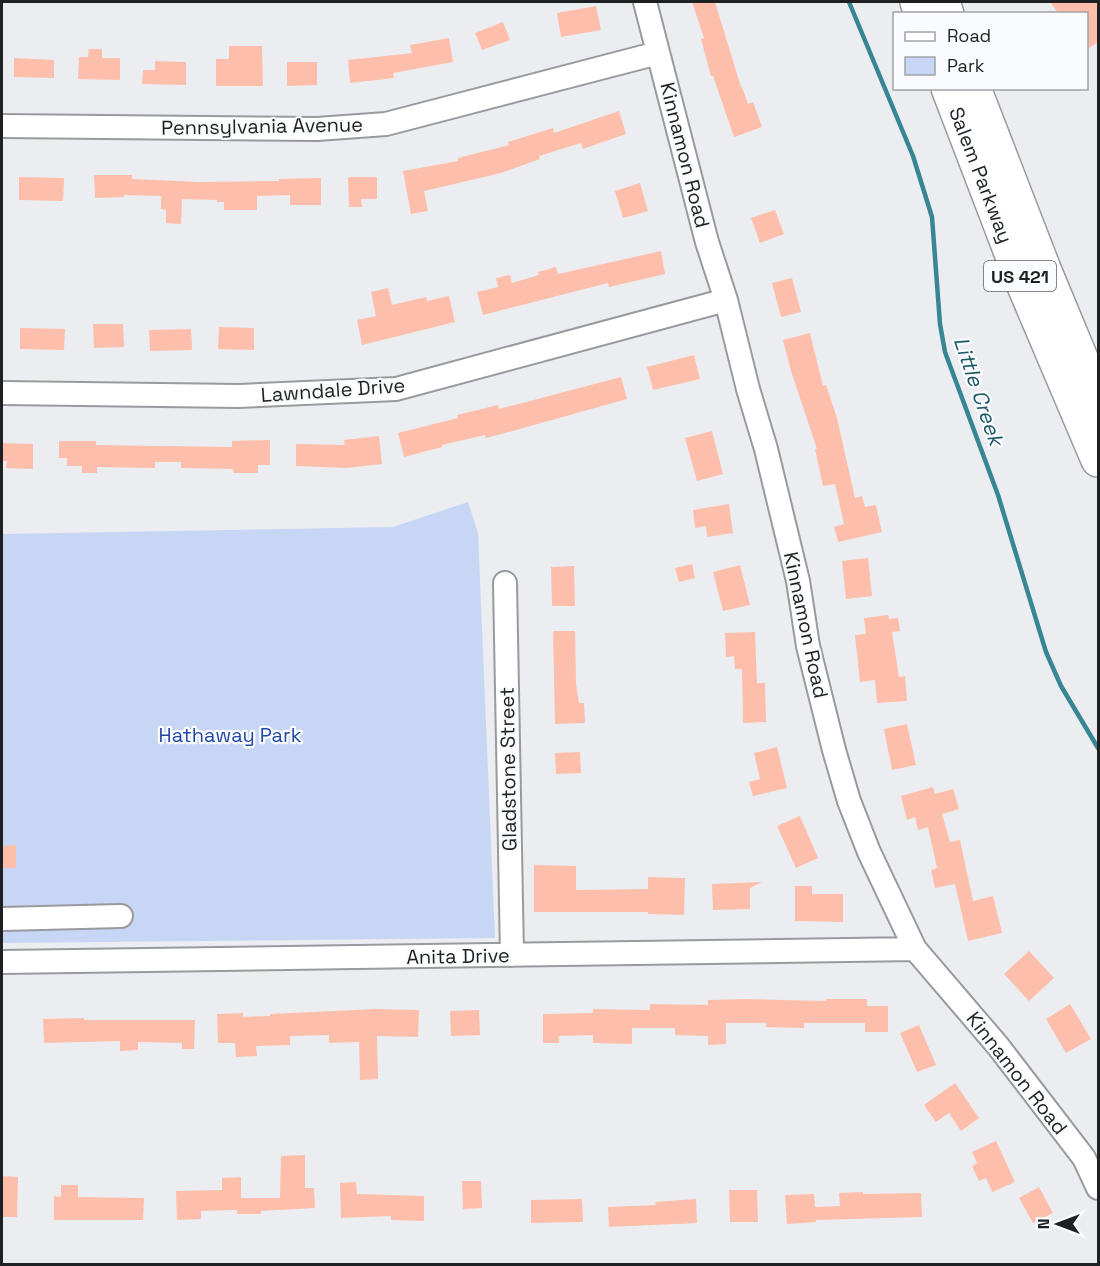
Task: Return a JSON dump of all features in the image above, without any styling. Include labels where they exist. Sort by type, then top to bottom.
[{"type":"highway","name":"Salem Parkway","points":[[949,90],[1017,269],[1098,460]]},
{"type":"highway","name":"Salem Parkway","points":[[975,90],[1044,269],[1098,399]]},
{"type":"street","name":"Kinnamon Road","points":[[645,2],[707,242],[726,300],[734,339],[766,449],[795,570],[808,646],[849,801],[869,852],[915,949],[998,1046],[1084,1158],[1098,1188]]},
{"type":"street","name":"Pennsylvania Avenue","points":[[2,126],[318,129],[386,124],[658,53]]},
{"type":"street","name":"Lawndale Drive","points":[[2,393],[239,396],[396,389],[726,300]]},
{"type":"street","name":"Gladstone Street","points":[[505,583],[512,955]]},
{"type":"street","points":[[2,919],[121,916]]},
{"type":"street","name":"Anita Drive","points":[[2,962],[915,949]]},
{"type":"green space","name":"Hathaway Park","points":[[468,502],[478,533],[495,938],[2,943],[2,534],[393,527]]},
{"type":"building","points":[[692,2],[715,2],[741,87],[748,104],[753,102],[762,127],[734,137],[713,76],[711,76],[701,39],[704,38]]},
{"type":"building","points":[[1050,2],[1098,2],[1098,42],[1088,49],[1088,12],[1058,12]]},
{"type":"building","points":[[596,6],[601,30],[561,37],[557,13]]},
{"type":"building","points":[[503,22],[510,40],[482,50],[475,33]]},
{"type":"building","points":[[449,38],[453,62],[393,73],[394,78],[350,83],[348,60],[412,53],[410,45]]},
{"type":"building","points":[[229,46],[262,46],[263,86],[216,86],[216,59],[229,59]]},
{"type":"building","points":[[89,49],[102,49],[102,58],[120,58],[120,80],[78,79],[79,57],[88,57]]},
{"type":"building","points":[[14,58],[54,60],[54,78],[14,77]]},
{"type":"building","points":[[155,61],[186,62],[186,85],[142,84],[143,70],[155,70]]},
{"type":"building","points":[[287,62],[317,62],[317,85],[287,86]]},
{"type":"building","points":[[619,111],[626,134],[583,149],[581,143],[539,156],[540,159],[501,173],[424,191],[428,211],[411,214],[403,171],[458,161],[458,158],[509,145],[508,142],[553,128],[554,133]]},
{"type":"building","points":[[94,175],[132,175],[132,179],[199,182],[321,178],[321,205],[290,205],[290,195],[257,196],[257,210],[224,210],[224,202],[217,202],[217,200],[182,199],[181,224],[166,223],[166,210],[161,209],[161,196],[124,195],[124,197],[95,198]]},
{"type":"building","points":[[19,177],[64,178],[63,201],[19,200]]},
{"type":"building","points":[[348,177],[377,177],[377,199],[361,199],[362,207],[349,207]]},
{"type":"building","points":[[640,183],[648,211],[623,218],[615,191]]},
{"type":"building","points":[[775,210],[784,234],[760,243],[751,218]]},
{"type":"building","points":[[661,251],[665,274],[609,287],[608,283],[483,315],[477,292],[498,287],[496,278],[510,275],[512,283],[556,267],[558,274]]},
{"type":"building","points":[[792,278],[801,312],[781,317],[772,283]]},
{"type":"building","points":[[388,288],[392,305],[426,297],[427,301],[449,296],[455,322],[362,345],[357,320],[376,316],[371,292]]},
{"type":"building","points":[[93,324],[123,324],[124,347],[94,348]]},
{"type":"building","points":[[219,327],[254,328],[254,350],[218,349]]},
{"type":"building","points":[[20,328],[65,329],[64,350],[20,349]]},
{"type":"building","points":[[191,329],[192,350],[150,351],[149,330]]},
{"type":"building","points":[[810,333],[823,386],[826,385],[837,418],[855,498],[862,496],[865,507],[876,505],[882,532],[838,542],[834,527],[844,524],[835,484],[823,486],[815,449],[817,449],[783,340]]},
{"type":"building","points":[[694,355],[700,379],[653,390],[647,367]]},
{"type":"building","points":[[621,377],[627,399],[486,438],[485,435],[404,457],[398,433],[458,418],[457,415],[498,405],[499,409]]},
{"type":"building","points":[[712,431],[723,474],[697,481],[685,438]]},
{"type":"building","points":[[379,436],[382,464],[347,468],[296,466],[296,444],[345,445],[344,440]]},
{"type":"building","points":[[270,440],[270,465],[258,465],[258,473],[233,473],[233,469],[181,468],[181,462],[155,462],[155,468],[97,467],[97,473],[82,473],[82,466],[67,466],[67,458],[59,458],[59,441],[96,441],[96,445],[232,447],[232,441]]},
{"type":"building","points":[[2,443],[33,444],[33,469],[6,468],[7,461],[2,461]]},
{"type":"building","points":[[729,504],[733,533],[707,537],[706,526],[695,528],[693,510]]},
{"type":"building","points":[[868,558],[872,596],[846,599],[842,561]]},
{"type":"building","points":[[692,564],[695,578],[679,582],[675,568]]},
{"type":"building","points":[[740,565],[750,605],[723,611],[713,572]]},
{"type":"building","points":[[574,566],[575,606],[552,606],[551,567]]},
{"type":"building","points":[[888,615],[889,619],[898,618],[900,631],[892,632],[899,677],[905,676],[907,701],[877,703],[875,680],[860,682],[855,635],[866,634],[864,618]]},
{"type":"building","points":[[553,631],[575,631],[576,684],[579,703],[584,703],[585,723],[555,724]]},
{"type":"building","points":[[755,632],[757,683],[765,683],[766,722],[743,723],[742,669],[735,669],[734,656],[726,657],[725,633]]},
{"type":"building","points":[[907,724],[916,765],[892,770],[884,729]]},
{"type":"building","points":[[777,747],[787,788],[753,796],[749,782],[760,779],[754,753]]},
{"type":"building","points":[[580,752],[581,773],[556,774],[555,753]]},
{"type":"building","points":[[933,787],[935,794],[953,789],[959,809],[942,814],[950,842],[960,840],[973,901],[993,896],[1002,933],[968,941],[955,884],[935,888],[931,870],[937,868],[928,827],[918,830],[915,817],[907,820],[901,796]]},
{"type":"building","points":[[800,816],[818,858],[796,868],[777,826]]},
{"type":"building","points":[[16,845],[16,868],[2,868],[2,846]]},
{"type":"building","points":[[534,865],[576,866],[576,890],[648,889],[648,877],[685,878],[684,915],[648,914],[648,912],[534,912]]},
{"type":"building","points":[[762,882],[750,888],[750,909],[713,910],[712,884]]},
{"type":"building","points":[[795,886],[812,886],[812,894],[843,894],[843,922],[795,921]]},
{"type":"building","points":[[1029,951],[1054,978],[1029,1001],[1004,974]]},
{"type":"building","points":[[826,999],[867,999],[867,1006],[888,1006],[888,1032],[865,1032],[865,1023],[804,1023],[804,1028],[766,1027],[766,1023],[726,1023],[726,1044],[708,1045],[708,1036],[675,1035],[675,1028],[632,1028],[632,1044],[593,1043],[593,1035],[559,1036],[559,1043],[543,1043],[543,1014],[593,1013],[593,1009],[650,1010],[650,1004],[708,1005],[708,1000],[826,1001]]},
{"type":"building","points":[[1070,1004],[1091,1039],[1066,1053],[1046,1019]]},
{"type":"building","points":[[376,1009],[419,1010],[418,1037],[377,1036],[378,1079],[360,1080],[359,1042],[329,1043],[329,1035],[290,1036],[290,1045],[256,1046],[257,1056],[236,1057],[235,1043],[218,1043],[217,1014],[243,1013],[243,1017]]},
{"type":"building","points":[[479,1010],[480,1035],[451,1036],[450,1011]]},
{"type":"building","points":[[84,1018],[84,1020],[195,1020],[194,1049],[182,1049],[182,1043],[138,1042],[138,1050],[120,1051],[120,1041],[44,1043],[43,1019]]},
{"type":"building","points":[[919,1025],[936,1065],[917,1072],[900,1033]]},
{"type":"building","points":[[955,1083],[979,1118],[961,1131],[949,1113],[936,1122],[924,1105]]},
{"type":"building","points":[[996,1141],[1015,1182],[992,1192],[986,1178],[979,1181],[972,1166],[977,1163],[972,1152]]},
{"type":"building","points":[[305,1155],[305,1188],[314,1188],[315,1208],[261,1211],[261,1214],[237,1214],[237,1210],[201,1211],[201,1219],[177,1220],[176,1191],[222,1190],[222,1178],[241,1177],[241,1198],[280,1198],[281,1156]]},
{"type":"building","points":[[2,1176],[18,1177],[17,1217],[2,1217]]},
{"type":"building","points":[[462,1181],[481,1181],[482,1208],[463,1209]]},
{"type":"building","points":[[356,1182],[357,1194],[424,1196],[424,1221],[391,1220],[391,1216],[341,1218],[340,1183]]},
{"type":"building","points":[[61,1185],[78,1185],[78,1197],[144,1198],[143,1220],[54,1220],[54,1196],[61,1197]]},
{"type":"building","points":[[1039,1187],[1053,1213],[1033,1223],[1019,1198]]},
{"type":"building","points":[[729,1190],[757,1190],[758,1222],[730,1222]]},
{"type":"building","points":[[863,1192],[863,1194],[921,1193],[922,1217],[816,1220],[816,1222],[787,1224],[785,1195],[814,1194],[815,1207],[840,1206],[839,1193]]},
{"type":"building","points":[[582,1199],[583,1222],[531,1223],[531,1200]]},
{"type":"building","points":[[696,1199],[697,1223],[609,1227],[608,1207],[656,1205],[655,1202]]},
{"type":"waterway","name":"Little Creek","points":[[849,2],[913,156],[932,217],[940,324],[945,352],[998,495],[1046,652],[1061,686],[1098,748]]}]
